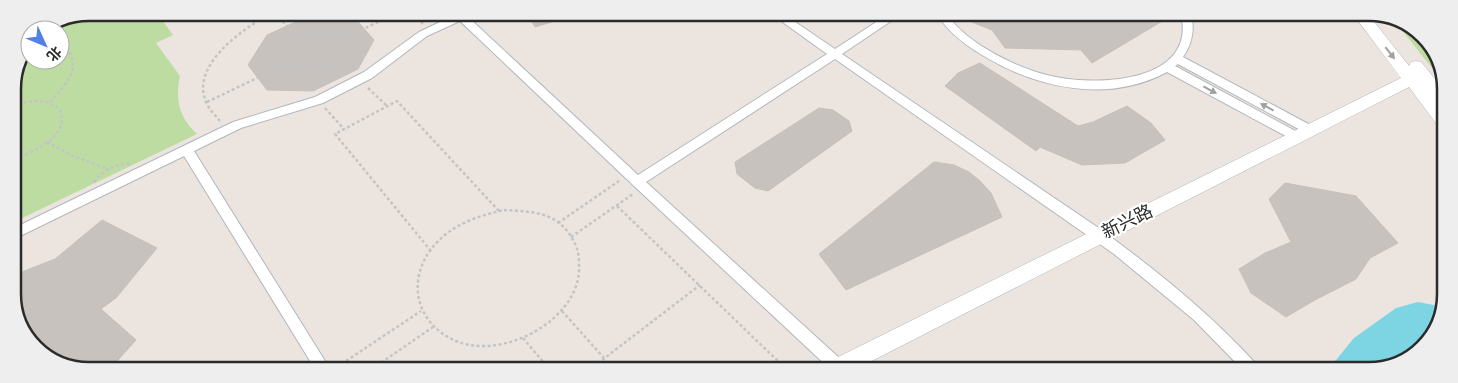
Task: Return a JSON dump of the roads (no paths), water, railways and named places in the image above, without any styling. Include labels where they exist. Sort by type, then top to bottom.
[{"type":"street","points":[[21,231],[229,129],[318,100],[359,79],[423,34],[450,21]]},
{"type":"street","points":[[471,21],[636,181],[830,362]]},
{"type":"street","points":[[786,21],[1098,235],[1189,307],[1244,362]]},
{"type":"street","points":[[636,181],[887,21]]},
{"type":"street","points":[[946,21],[958,34],[1008,66],[1053,81],[1087,86],[1117,84],[1144,78],[1167,67],[1186,44],[1188,34],[1187,21]]},
{"type":"street","points":[[1366,21],[1416,77],[1437,95]]},
{"type":"street","points":[[1380,23],[1437,111]]},
{"type":"street","points":[[1176,58],[1303,133]]},
{"type":"street","points":[[1167,67],[1303,133]]},
{"type":"street","name":"新兴路","points":[[852,362],[1098,235],[1416,77]]},
{"type":"street","points":[[187,150],[319,362]]},
{"type":"water","points":[[1418,302],[1435,305],[1428,328],[1414,345],[1395,357],[1373,362],[1332,362],[1336,360],[1354,338],[1396,308]]}]
